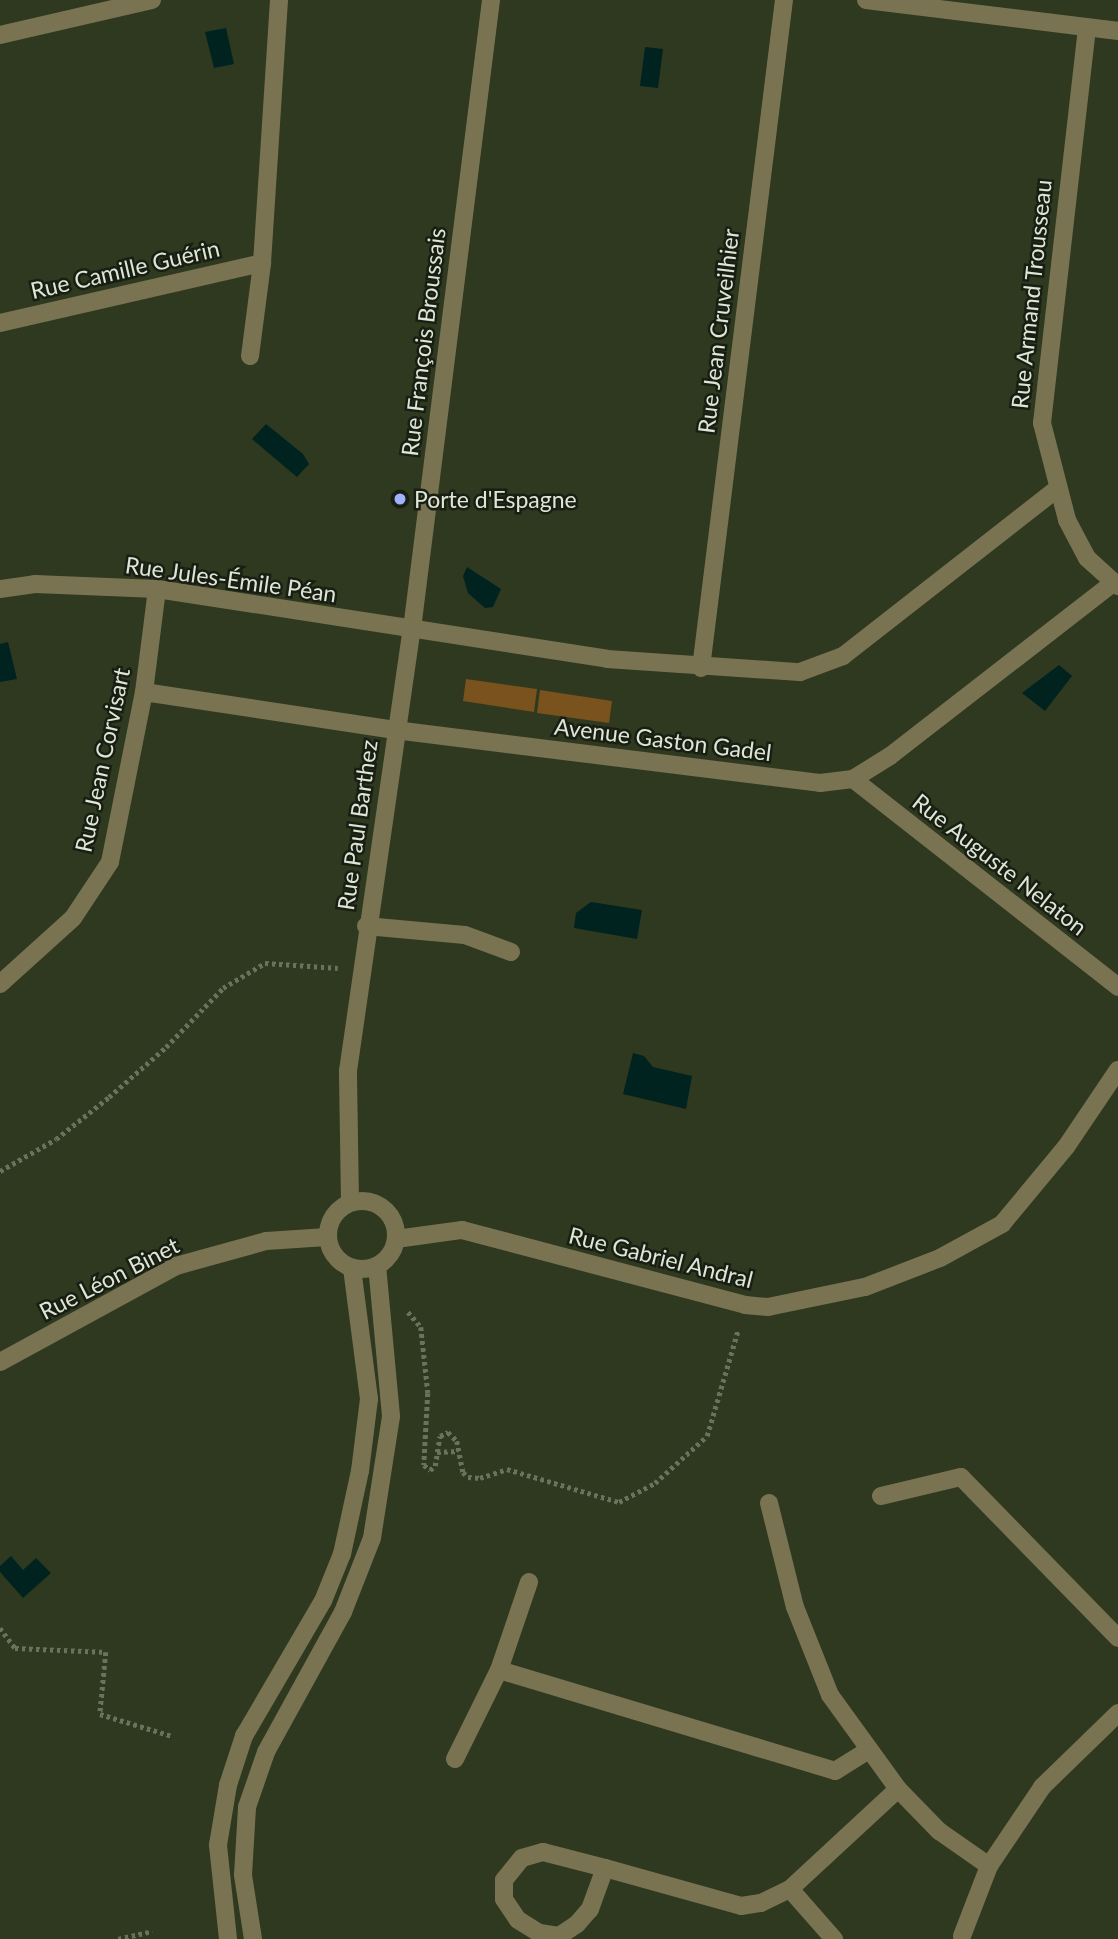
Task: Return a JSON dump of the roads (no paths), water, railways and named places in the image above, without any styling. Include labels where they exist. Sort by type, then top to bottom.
[{"type":"street","points":[[0,35],[152,0]]},
{"type":"street","points":[[250,356],[262,262],[279,0]]},
{"type":"street","name":"Rue François Broussais","points":[[395,730],[412,629],[491,0]]},
{"type":"street","name":"Rue Jean Cruveilhier","points":[[701,668],[784,0]]},
{"type":"street","points":[[866,0],[1118,31]]},
{"type":"street","name":"Rue Armand Trousseau","points":[[1087,28],[1042,423],[1056,489],[1087,558],[1116,584]]},
{"type":"street","name":"Rue Camille Guérin","points":[[0,323],[262,262]]},
{"type":"street","points":[[412,629],[607,659],[701,668],[800,672],[844,656],[1056,489]]},
{"type":"street","name":"Rue Jules-Émile Péan","points":[[0,589],[35,584],[157,589],[412,629]]},
{"type":"street","name":"Avenue Gaston Gadel","points":[[144,692],[395,730],[820,783],[853,779],[890,756],[1116,584]]},
{"type":"street","name":"Rue Jean Corvisart","points":[[0,984],[73,918],[110,862],[144,692],[157,589]]},
{"type":"street","name":"Rue Paul Barthez","points":[[350,1202],[348,1071],[395,730]]},
{"type":"street","name":"Rue Auguste Nelaton","points":[[853,779],[1118,987]]},
{"type":"street","name":"Rue Paul Barthez","points":[[366,926],[465,934],[511,952]]},
{"type":"street","name":"Rue Gabriel Andral","points":[[396,1239],[462,1230],[745,1305],[768,1307],[865,1287],[940,1258],[1002,1224],[1066,1147],[1118,1070]]},
{"type":"street","points":[[362,1200],[383,1208],[391,1217],[396,1239],[387,1259],[377,1266],[352,1268],[335,1256],[327,1237],[333,1216],[350,1202],[362,1200]]},
{"type":"street","name":"Rue Léon Binet","points":[[0,1362],[176,1266],[266,1241],[327,1237]]},
{"type":"street","points":[[253,1939],[243,1875],[247,1807],[266,1752],[343,1612],[372,1538],[391,1416],[383,1303],[377,1266]]},
{"type":"street","points":[[228,1939],[218,1845],[228,1785],[244,1736],[323,1601],[342,1554],[360,1471],[369,1399],[352,1268]]},
{"type":"street","points":[[881,1496],[961,1477],[1118,1638]]},
{"type":"street","points":[[769,1503],[795,1607],[830,1695],[898,1789],[939,1831],[989,1866]]},
{"type":"street","points":[[455,1759],[499,1670],[529,1582]]},
{"type":"street","points":[[499,1670],[835,1771],[873,1756]]},
{"type":"street","points":[[961,1938],[989,1866],[1042,1787],[1118,1713]]},
{"type":"street","points":[[605,1868],[590,1909],[577,1924],[559,1936],[539,1933],[518,1920],[504,1899],[504,1880],[522,1858],[543,1852],[605,1868],[741,1906],[761,1903],[790,1889],[898,1789]]},
{"type":"street","points":[[790,1889],[834,1939]]},
{"type":"water","points":[[226,28],[234,64],[214,68],[205,32]]},
{"type":"water","points":[[645,47],[663,49],[658,88],[640,86]]},
{"type":"water","points":[[266,424],[303,454],[309,464],[297,477],[252,439]]},
{"type":"water","points":[[467,567],[501,589],[493,607],[485,608],[468,593],[463,576]]},
{"type":"water","points":[[8,642],[17,679],[0,682],[0,644]]},
{"type":"water","points":[[1059,665],[1072,676],[1045,711],[1022,693]]},
{"type":"water","points":[[591,902],[642,910],[637,939],[574,928],[576,913]]},
{"type":"water","points":[[633,1053],[644,1056],[653,1067],[692,1076],[686,1109],[623,1094]]},
{"type":"water","points":[[11,1556],[23,1570],[36,1558],[51,1573],[23,1598],[0,1572],[0,1566]]},
{"type":"place","name":"Porte d'Espagne","points":[[400,499]]}]
